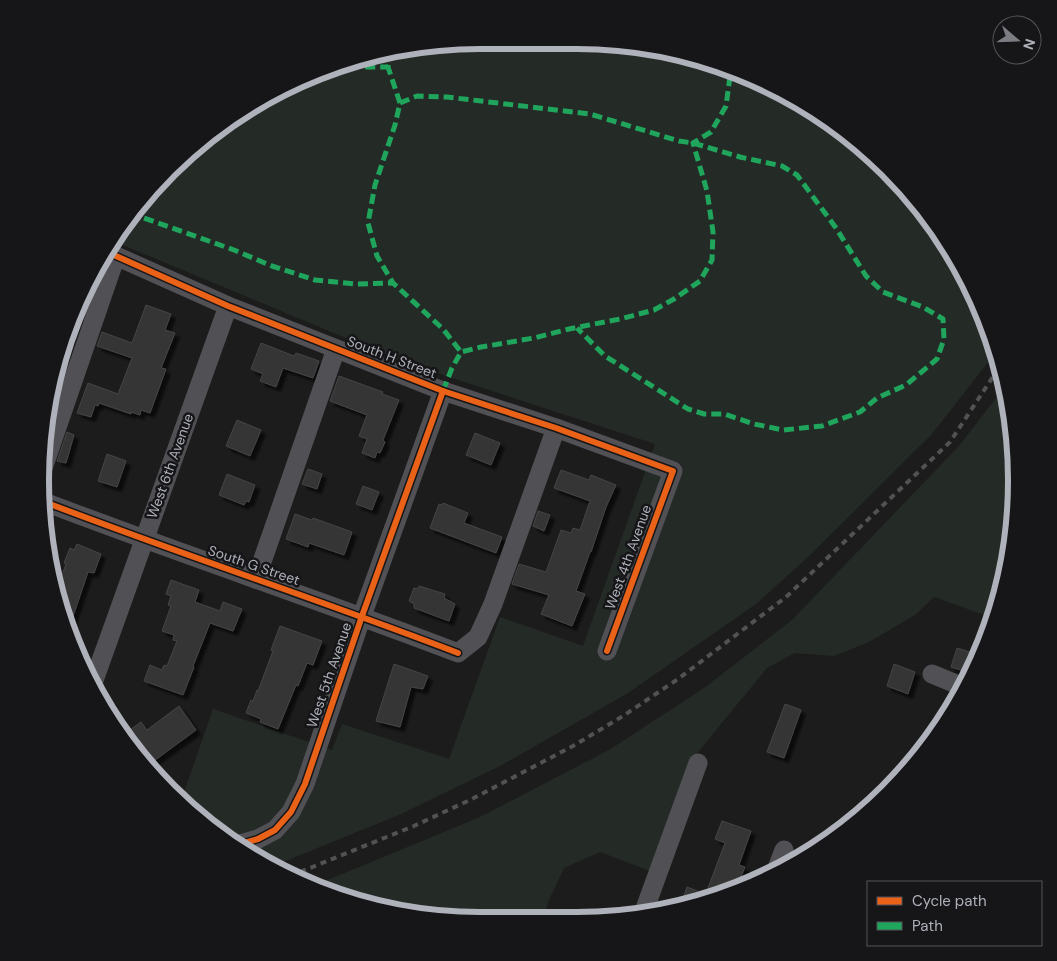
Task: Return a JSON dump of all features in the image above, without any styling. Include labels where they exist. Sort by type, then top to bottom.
[{"type":"street","name":"South H Street","points":[[113,255],[228,306],[443,391],[556,428],[673,471]]},
{"type":"street","points":[[51,444],[110,260]]},
{"type":"street","name":"West 6th Avenue","points":[[96,676],[228,306]]},
{"type":"street","points":[[256,579],[336,349]]},
{"type":"street","name":"West 5th Avenue","points":[[246,842],[258,839],[275,830],[291,812],[305,784],[362,616],[443,391]]},
{"type":"street","name":"South G Street","points":[[50,504],[144,540],[362,616],[458,653],[478,637],[493,604],[556,428]]},
{"type":"street","name":"West 4th Avenue","points":[[607,651],[673,471]]},
{"type":"street","points":[[932,674],[957,684]]},
{"type":"street","points":[[645,907],[698,763]]},
{"type":"street","points":[[780,861],[784,850]]},
{"type":"shaded area","points":[[480,49],[605,50],[661,57],[688,63],[742,82],[792,107],[839,138],[861,156],[882,175],[919,218],[964,290],[991,359],[932,434],[806,559],[756,604],[628,693],[500,766],[401,814],[281,863],[218,823],[184,794],[213,709],[332,750],[342,724],[449,759],[500,617],[583,646],[655,444],[406,363],[120,244],[156,196],[196,156],[241,122],[290,93],[369,63],[424,52]]},
{"type":"shaded area","points":[[999,394],[1005,424],[1007,452],[1007,509],[1000,565],[986,616],[934,597],[915,615],[869,642],[834,656],[795,653],[767,668],[693,758],[650,871],[600,852],[564,868],[545,912],[480,912],[424,909],[369,898],[323,882],[478,818],[609,750],[704,688],[792,620],[959,446]]},
{"type":"building","points":[[146,305],[171,314],[165,330],[175,333],[161,368],[166,369],[150,413],[141,410],[140,415],[131,412],[131,414],[99,403],[98,406],[95,405],[91,417],[77,413],[88,383],[118,394],[132,358],[97,346],[102,332],[132,343]]},
{"type":"building","points":[[261,343],[294,356],[296,353],[319,361],[313,378],[283,368],[276,387],[260,381],[263,374],[251,369]]},
{"type":"building","points":[[339,376],[399,400],[383,440],[385,442],[380,453],[377,452],[375,458],[362,453],[367,439],[359,436],[367,415],[330,401]]},
{"type":"building","points":[[237,420],[261,430],[250,456],[226,446]]},
{"type":"building","points":[[67,432],[74,435],[66,463],[57,461]]},
{"type":"building","points":[[475,433],[500,443],[491,465],[466,455]]},
{"type":"building","points":[[107,454],[126,461],[117,487],[98,481]]},
{"type":"building","points":[[308,469],[322,474],[317,489],[302,484]]},
{"type":"building","points":[[561,470],[589,480],[591,475],[616,485],[606,507],[576,591],[585,594],[572,626],[541,614],[549,595],[512,584],[519,564],[546,572],[561,530],[571,533],[573,528],[580,530],[590,501],[554,488]]},
{"type":"building","points":[[227,474],[255,485],[249,502],[246,501],[244,505],[219,495]]},
{"type":"building","points":[[363,486],[379,492],[372,510],[356,504]]},
{"type":"building","points":[[443,503],[468,513],[464,523],[502,537],[496,553],[430,528],[439,504],[442,505]]},
{"type":"building","points":[[538,511],[550,515],[544,531],[533,526]]},
{"type":"building","points":[[295,514],[312,520],[313,518],[352,532],[344,555],[309,543],[308,547],[286,539]]},
{"type":"building","points":[[77,544],[101,554],[94,573],[88,572],[72,619],[60,580],[70,548],[74,550]]},
{"type":"building","points":[[171,580],[199,590],[195,602],[220,611],[223,602],[242,609],[233,631],[210,623],[183,695],[144,681],[150,665],[162,670],[164,665],[167,666],[177,641],[173,640],[174,635],[162,631],[171,606],[168,605],[171,596],[166,594]]},
{"type":"building","points":[[419,586],[445,594],[444,598],[455,604],[449,621],[414,608],[414,604],[409,601],[414,588],[417,589]]},
{"type":"building","points":[[280,626],[322,641],[313,665],[307,663],[298,686],[296,685],[278,729],[260,722],[261,719],[246,713],[251,700],[253,701],[258,691]]},
{"type":"building","points":[[957,648],[972,653],[964,671],[951,667]]},
{"type":"building","points":[[394,664],[428,676],[423,689],[411,687],[400,727],[376,721]]},
{"type":"building","points":[[894,664],[915,672],[908,694],[887,686]]},
{"type":"building","points":[[785,704],[801,710],[784,758],[767,752]]},
{"type":"building","points":[[179,706],[196,730],[153,761],[129,730],[141,722],[147,730]]},
{"type":"building","points":[[722,821],[751,831],[739,865],[745,867],[740,880],[713,890],[708,888],[725,843],[715,839]]},
{"type":"building","points":[[687,887],[703,893],[688,898],[683,899]]},
{"type":"railway","points":[[299,872],[414,826],[472,799],[573,746],[623,716],[678,679],[786,597],[950,442],[995,374]]},
{"type":"marked path","points":[[388,59],[388,67],[400,103],[395,125],[375,185],[368,223],[377,256],[393,283],[443,329],[461,352]]},
{"type":"marked path","points":[[359,66],[388,67]]},
{"type":"marked path","points":[[443,391],[461,352],[534,338],[654,310],[700,281],[712,260],[713,232],[707,191],[693,143],[711,132],[726,106],[730,78]]},
{"type":"marked path","points":[[400,103],[417,96],[447,97],[590,114],[679,141],[782,166],[797,175],[836,228],[866,276],[883,292],[923,307],[943,319],[944,339],[937,359],[906,385],[877,398],[860,412],[822,426],[783,430],[754,424],[724,414],[704,414],[688,409],[605,356],[577,328]]},
{"type":"marked path","points":[[139,216],[315,280],[355,284],[393,283]]},
{"type":"cycle path","points":[[113,255],[228,306],[443,391],[556,428],[673,471],[607,651]]},
{"type":"cycle path","points":[[246,842],[258,839],[275,830],[291,812],[305,784],[362,616],[443,391]]},
{"type":"cycle path","points":[[50,504],[458,653]]}]
